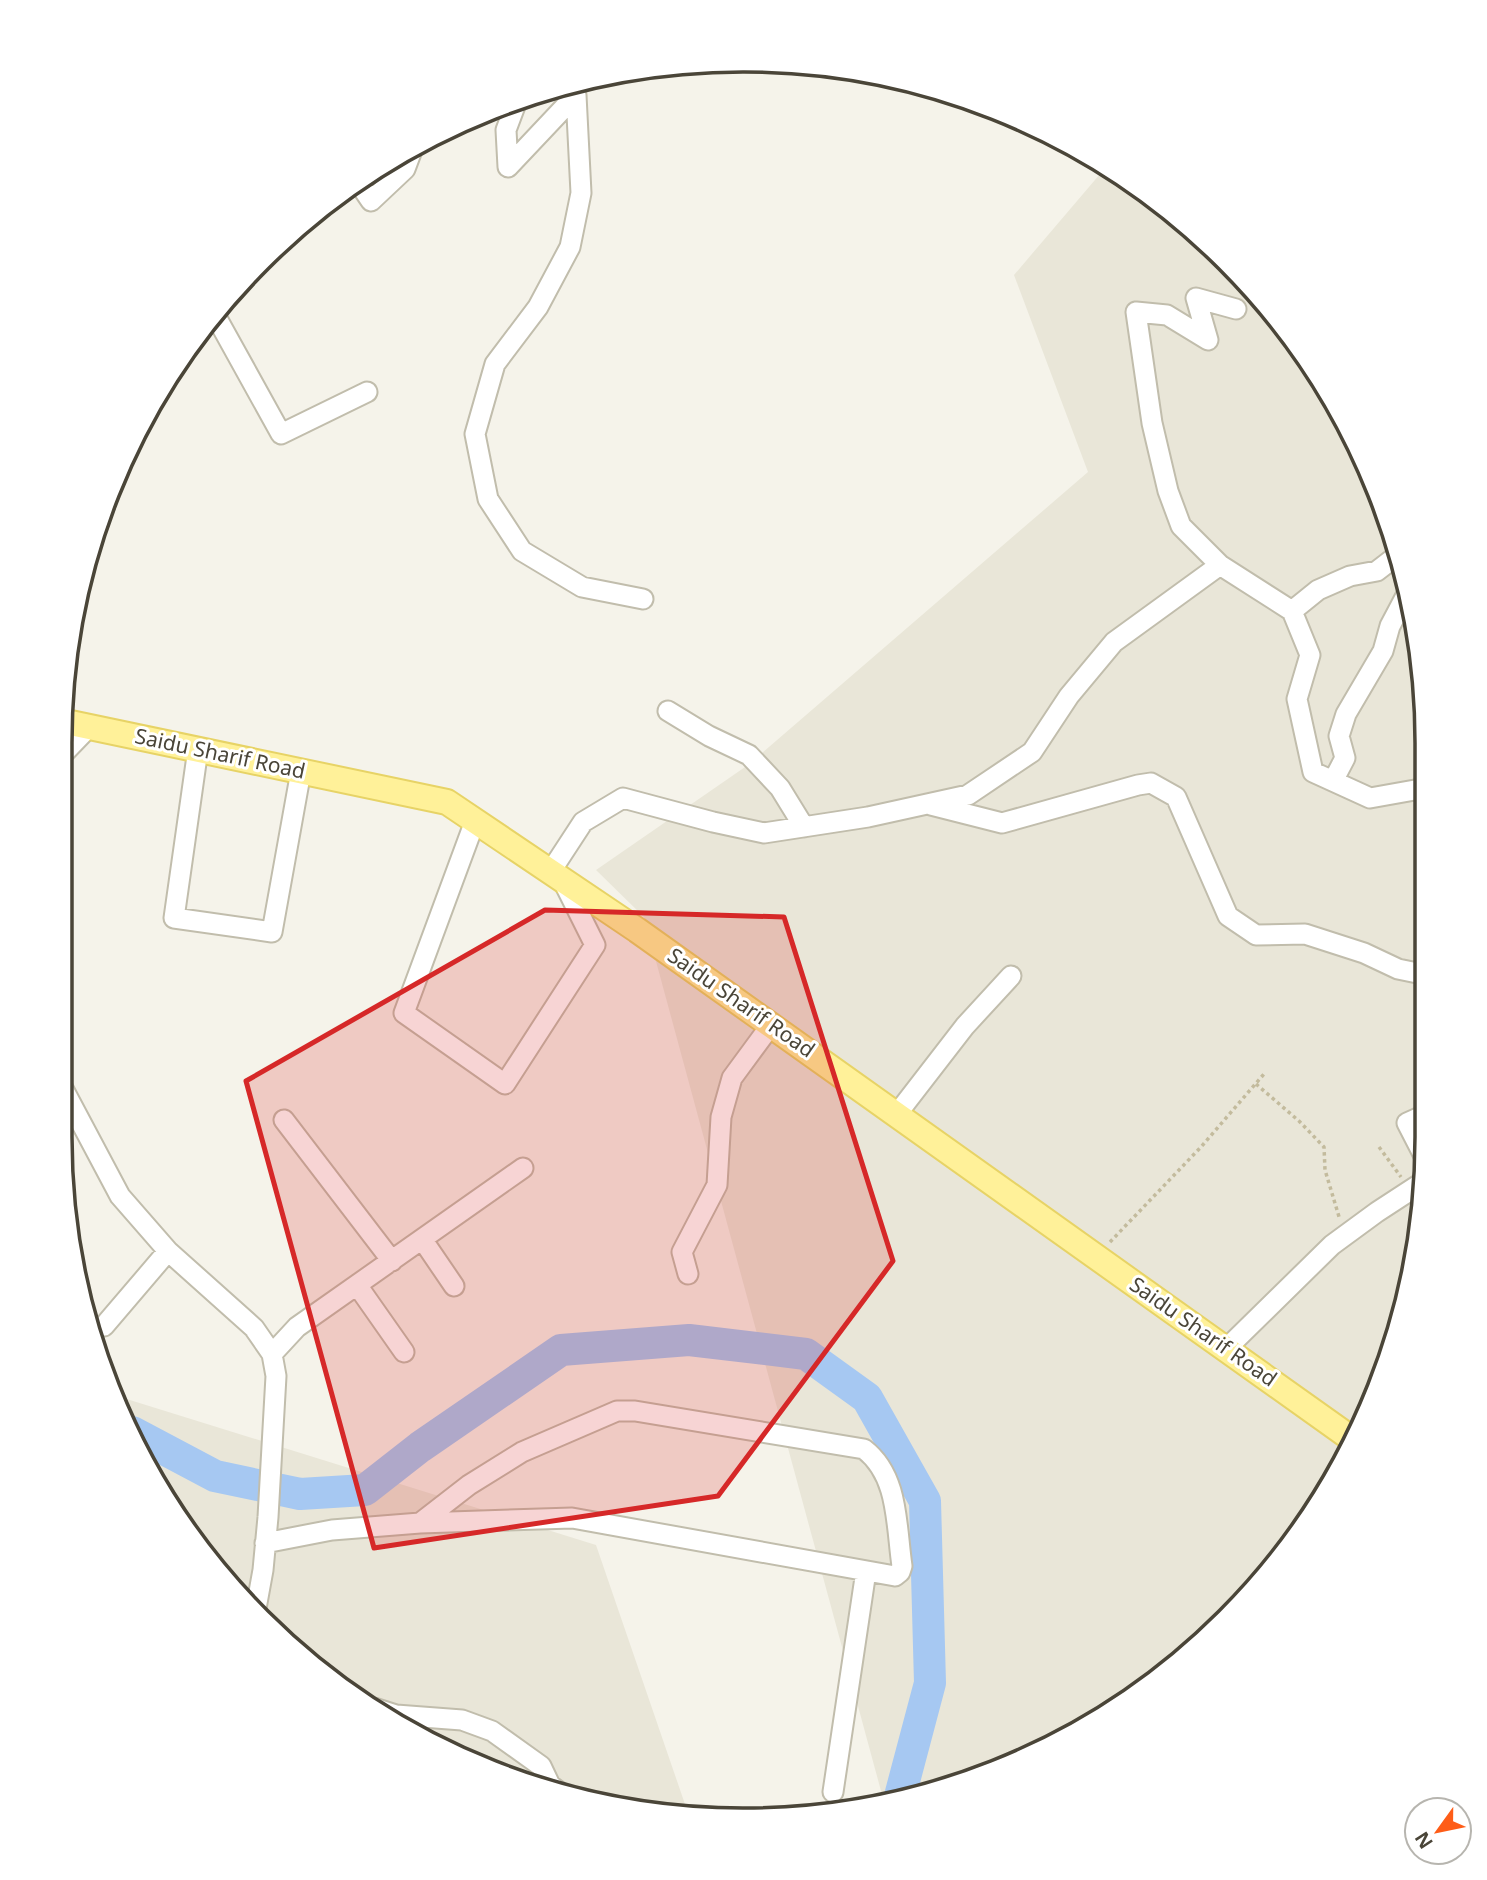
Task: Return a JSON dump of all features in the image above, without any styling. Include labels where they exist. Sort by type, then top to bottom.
[{"type":"main road","name":"Saidu Sharif Road","points":[[72,723],[447,802],[557,875],[771,1025],[1346,1435]]},
{"type":"street","points":[[512,113],[506,130],[508,167],[576,95],[581,193],[570,247],[538,307],[495,364],[475,434],[488,499],[522,551],[582,587],[643,599]]},
{"type":"street","points":[[363,190],[371,201],[405,169],[408,162]]},
{"type":"street","points":[[1236,309],[1196,298],[1208,340],[1167,315],[1136,312],[1152,423],[1168,491],[1181,526],[1220,565],[1292,611],[1310,654],[1297,699],[1313,772],[1370,797],[1415,790]]},
{"type":"street","points":[[220,324],[281,434],[367,392]]},
{"type":"street","points":[[1292,611],[1318,590],[1350,576],[1377,570],[1389,561]]},
{"type":"street","points":[[475,821],[404,1013],[505,1084],[595,945],[557,875],[583,822],[623,798],[764,833],[868,817],[968,795],[1032,752],[1069,696],[1114,642],[1220,565]]},
{"type":"street","points":[[1333,781],[1345,758],[1339,736],[1346,714],[1383,651],[1390,626],[1401,606]]},
{"type":"street","points":[[668,711],[709,736],[750,755],[780,788],[804,827]]},
{"type":"street","points":[[72,745],[89,727]]},
{"type":"street","points":[[198,749],[174,918],[272,932],[301,771]]},
{"type":"street","points":[[927,804],[1002,822],[1150,783],[1176,797],[1228,916],[1256,935],[1305,933],[1364,953],[1398,970],[1415,973]]},
{"type":"street","points":[[897,1114],[965,1026],[1011,976]]},
{"type":"street","points":[[688,1274],[682,1252],[717,1185],[720,1117],[732,1078],[771,1025]]},
{"type":"street","points":[[72,1106],[120,1196],[168,1251],[254,1328],[272,1353],[276,1376],[268,1517],[257,1599]]},
{"type":"street","points":[[1415,1119],[1407,1123],[1415,1137]]},
{"type":"street","points":[[284,1120],[392,1261]]},
{"type":"street","points":[[272,1353],[297,1327],[523,1168]]},
{"type":"street","points":[[1226,1349],[1332,1245],[1413,1189]]},
{"type":"street","points":[[422,1240],[454,1286]]},
{"type":"street","points":[[104,1326],[168,1251]]},
{"type":"street","points":[[357,1285],[404,1352]]},
{"type":"street","points":[[265,1543],[332,1530],[420,1522],[572,1518],[895,1576],[902,1566],[890,1482],[877,1458],[864,1448],[635,1410],[617,1411],[522,1452],[469,1485],[420,1522]]},
{"type":"street","points":[[832,1792],[866,1571]]},
{"type":"street","points":[[410,1719],[462,1720],[492,1731],[541,1766],[547,1778]]},
{"type":"path","points":[[1096,1256],[1201,1147],[1264,1074]]},
{"type":"path","points":[[1256,1084],[1324,1147],[1325,1170],[1344,1236]]},
{"type":"highlighted area","points":[[545,910],[784,917],[893,1261],[718,1496],[374,1548],[246,1081]]},
{"type":"shaded area","points":[[1100,174],[1186,238],[1249,301],[1302,370],[1346,446],[1364,486],[1380,528],[1402,612],[1414,700],[1414,1180],[1402,1268],[1380,1352],[1364,1394],[1346,1434],[1302,1510],[1249,1579],[1186,1642],[1117,1695],[1079,1718],[1001,1757],[959,1773],[882,1793],[644,917],[596,870],[748,765],[1088,472],[1014,275]]},
{"type":"shaded area","points":[[125,1398],[596,1545],[685,1806],[612,1795],[528,1773],[446,1739],[370,1695],[301,1642],[238,1579],[185,1510],[141,1434]]},
{"type":"waterway","points":[[143,1438],[215,1476],[300,1494],[365,1490],[420,1447],[561,1350],[689,1340],[806,1354],[867,1398],[925,1501],[930,1683],[902,1789]]}]
